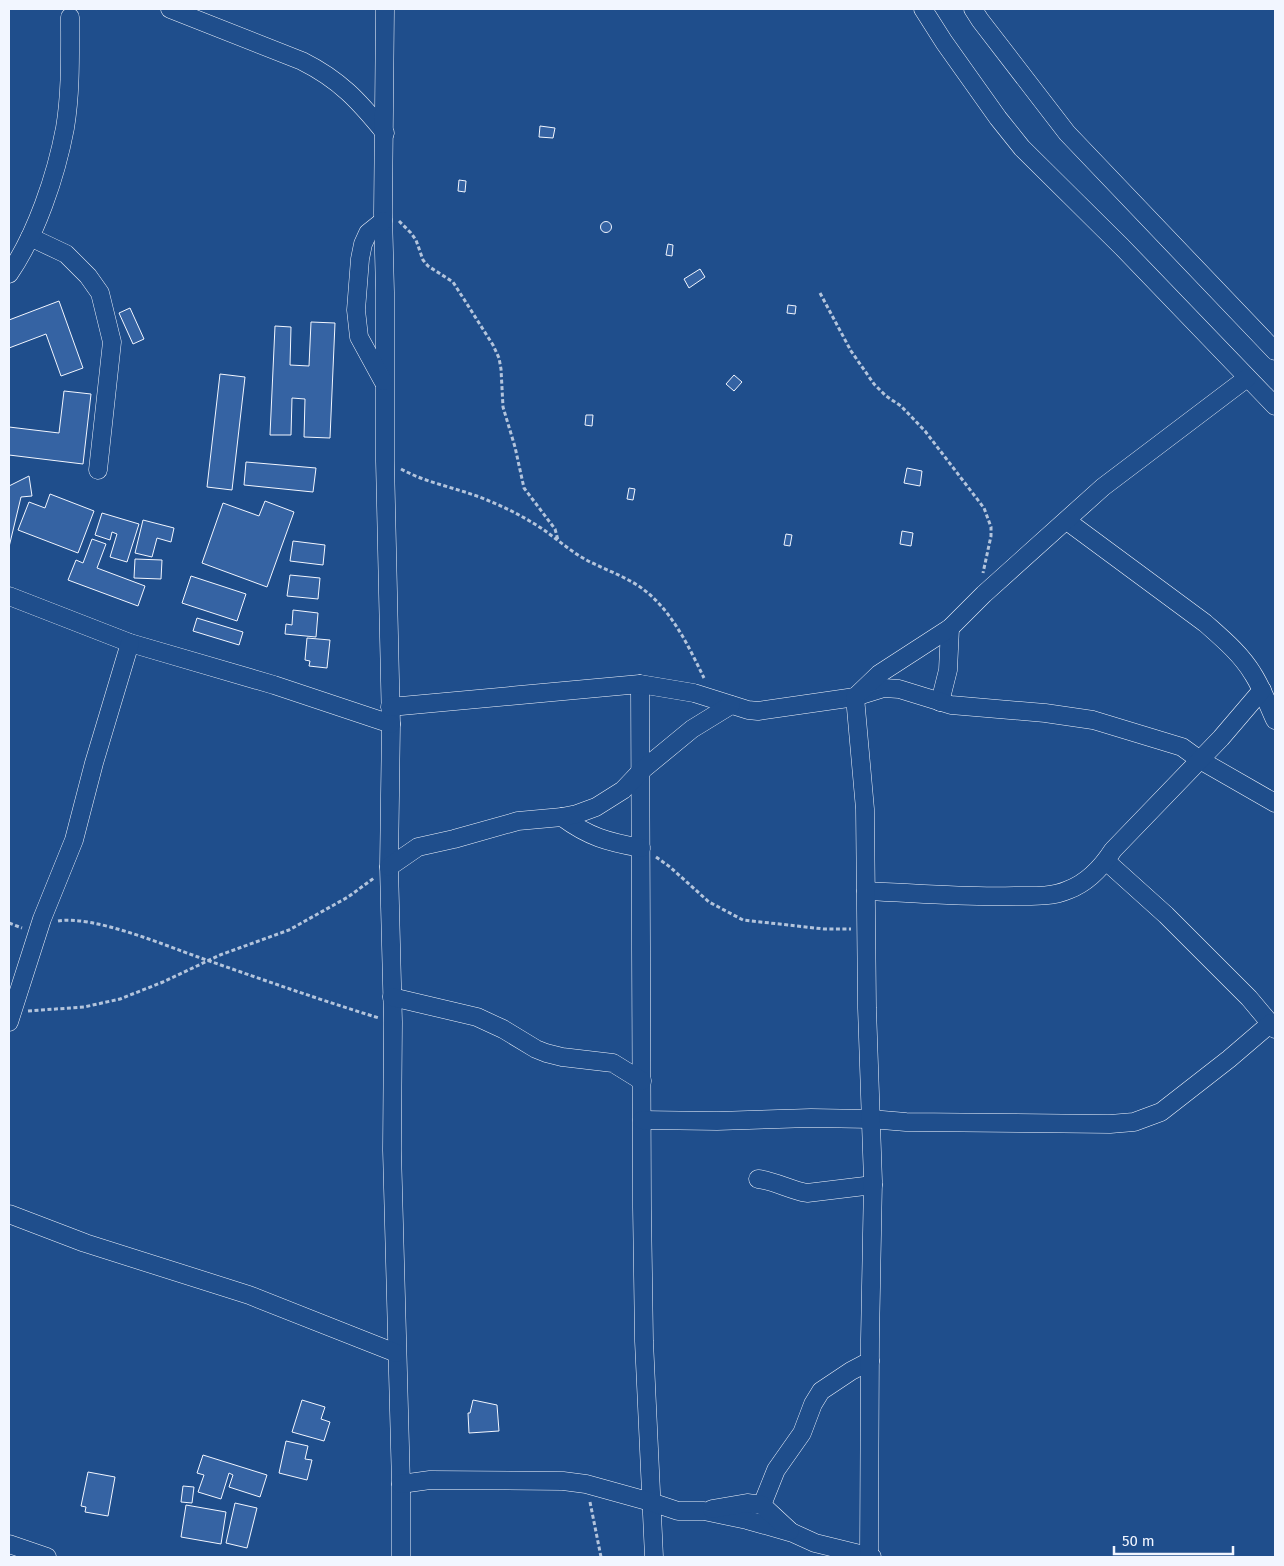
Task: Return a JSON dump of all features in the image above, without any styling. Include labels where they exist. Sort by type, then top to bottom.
[{"type":"street","points":[[170,9],[302,61],[320,70],[361,103],[384,133]]},
{"type":"street","points":[[385,9],[384,384],[391,715],[388,867],[393,1022],[392,1150],[401,1484],[401,1557]]},
{"type":"street","points":[[922,9],[954,58],[1022,148],[1122,247],[1275,406]]},
{"type":"street","points":[[973,9],[1067,133],[1275,351]]},
{"type":"street","points":[[9,274],[36,228],[65,128],[69,81],[70,17]]},
{"type":"street","points":[[383,217],[368,233],[363,244],[356,310],[359,337],[384,384]]},
{"type":"street","points":[[30,238],[66,254],[88,276],[100,293],[112,342],[98,470]]},
{"type":"street","points":[[855,697],[879,674],[950,628],[977,601],[1103,487],[1247,378]]},
{"type":"street","points":[[1067,521],[1205,623],[1226,642],[1254,675],[1275,720]]},
{"type":"street","points":[[9,596],[130,643],[274,686],[391,715],[640,684],[694,693],[748,710],[768,710],[855,697],[884,688],[970,708],[1045,713],[1093,720],[1182,747],[1200,760],[1275,803]]},
{"type":"street","points":[[940,702],[948,670],[950,628]]},
{"type":"street","points":[[10,1017],[40,925],[74,840],[94,762],[130,643]]},
{"type":"street","points":[[640,684],[644,1341],[654,1557]]},
{"type":"street","points":[[866,891],[997,897],[1046,896],[1078,886],[1106,861],[1113,850],[1200,760],[1262,690]]},
{"type":"street","points":[[704,1511],[747,1520],[815,1543],[871,1557],[870,1361],[873,1185],[870,1119],[865,809],[855,697]]},
{"type":"street","points":[[388,867],[418,847],[454,840],[518,821],[577,814],[596,807],[623,790],[641,771],[722,702]]},
{"type":"street","points":[[562,816],[583,832],[600,839],[641,848]]},
{"type":"street","points":[[642,1120],[717,1121],[812,1118],[934,1122],[1110,1124],[1134,1122],[1161,1112],[1273,1026],[1166,915],[1106,861]]},
{"type":"street","points":[[392,997],[477,1017],[546,1053],[613,1064],[642,1081]]},
{"type":"street","points":[[758,1179],[776,1182],[799,1192],[873,1185]]},
{"type":"street","points":[[9,1214],[84,1243],[248,1295],[396,1353]]},
{"type":"street","points":[[762,1505],[776,1470],[802,1433],[813,1404],[821,1391],[844,1375],[870,1361]]},
{"type":"street","points":[[401,1484],[430,1480],[562,1481],[586,1484],[678,1511],[704,1511],[747,1502],[762,1505],[793,1534]]},
{"type":"street","points":[[9,1544],[47,1557]]},
{"type":"path","points":[[383,217],[393,217],[402,224],[416,240],[423,260],[428,266],[453,282],[493,346],[501,369],[503,407],[515,447],[520,477],[524,488],[555,529],[558,541]]},
{"type":"path","points":[[820,293],[851,351],[874,384],[925,431],[984,508],[991,527],[991,536],[977,601]]},
{"type":"path","points":[[385,461],[414,476],[464,491],[506,508],[544,530],[589,562],[635,583],[655,600],[672,620],[722,702]]},
{"type":"path","points":[[641,848],[670,867],[709,902],[743,920],[824,929],[866,928]]},
{"type":"path","points":[[10,1017],[84,1007],[120,999],[163,982],[208,960],[289,930],[348,897],[388,867]]},
{"type":"path","points":[[40,925],[62,921],[78,921],[108,927],[171,946],[324,1001],[393,1022]]},
{"type":"path","points":[[586,1484],[601,1557]]},
{"type":"building","points":[[540,126],[555,128],[553,138],[539,137]]},
{"type":"building","points":[[459,180],[466,181],[465,192],[458,191]]},
{"type":"building","points":[[606,221],[612,227],[606,233],[600,227]]},
{"type":"building","points":[[668,244],[673,245],[672,256],[666,255]]},
{"type":"building","points":[[700,269],[705,277],[689,288],[684,279]]},
{"type":"building","points":[[59,301],[83,368],[61,376],[46,334],[9,348],[9,320]]},
{"type":"building","points":[[788,305],[796,306],[795,314],[787,313]]},
{"type":"building","points":[[130,308],[144,339],[133,344],[119,313]]},
{"type":"building","points":[[311,322],[335,323],[330,438],[304,437],[305,399],[292,398],[291,435],[270,435],[275,326],[291,327],[290,365],[309,366]]},
{"type":"building","points":[[220,374],[245,377],[232,490],[207,487]]},
{"type":"building","points":[[734,375],[742,382],[734,391],[726,384]]},
{"type":"building","points":[[64,391],[91,394],[83,464],[9,455],[9,427],[59,433]]},
{"type":"building","points":[[586,415],[593,415],[592,426],[585,425]]},
{"type":"building","points":[[246,462],[316,468],[313,492],[244,485]]},
{"type":"building","points":[[907,468],[922,471],[920,486],[904,483]]},
{"type":"building","points":[[29,476],[32,496],[21,497],[9,547],[9,486]]},
{"type":"building","points":[[629,488],[635,489],[633,500],[627,499]]},
{"type":"building","points":[[50,494],[94,511],[78,553],[18,530],[29,502],[45,508]]},
{"type":"building","points":[[265,501],[294,512],[267,587],[202,563],[223,503],[259,516]]},
{"type":"building","points":[[102,513],[139,524],[127,562],[110,557],[117,534],[112,532],[110,540],[95,535]]},
{"type":"building","points":[[143,520],[174,528],[171,542],[157,538],[152,557],[135,553]]},
{"type":"building","points":[[902,531],[913,533],[911,546],[900,544]]},
{"type":"building","points":[[786,534],[792,535],[790,546],[784,545]]},
{"type":"building","points":[[92,539],[106,544],[97,568],[145,586],[138,606],[68,580],[76,560],[83,563]]},
{"type":"building","points":[[293,541],[325,545],[323,565],[290,561]]},
{"type":"building","points":[[135,559],[162,560],[161,579],[134,578]]},
{"type":"building","points":[[290,575],[320,578],[318,599],[287,596]]},
{"type":"building","points":[[191,576],[246,594],[237,621],[182,603]]},
{"type":"building","points":[[293,610],[318,613],[316,637],[285,634],[286,624],[292,625]]},
{"type":"building","points":[[197,618],[243,632],[239,645],[193,631]]},
{"type":"building","points":[[307,638],[330,640],[327,668],[309,666],[310,661],[305,660]]},
{"type":"building","points":[[302,1400],[325,1407],[321,1419],[330,1422],[324,1441],[292,1432]]},
{"type":"building","points":[[473,1400],[497,1405],[499,1431],[469,1433],[468,1413],[470,1413]]},
{"type":"building","points":[[286,1441],[308,1446],[305,1459],[312,1460],[307,1480],[279,1473]]},
{"type":"building","points":[[203,1455],[267,1475],[260,1497],[229,1487],[233,1475],[229,1473],[221,1499],[198,1492],[204,1475],[197,1473]]},
{"type":"building","points":[[88,1472],[115,1477],[108,1516],[85,1512],[86,1507],[81,1506]]},
{"type":"building","points":[[183,1486],[194,1487],[192,1503],[181,1502]]},
{"type":"building","points":[[235,1503],[257,1508],[247,1548],[226,1543]]},
{"type":"building","points":[[186,1505],[226,1512],[221,1544],[181,1537]]}]
